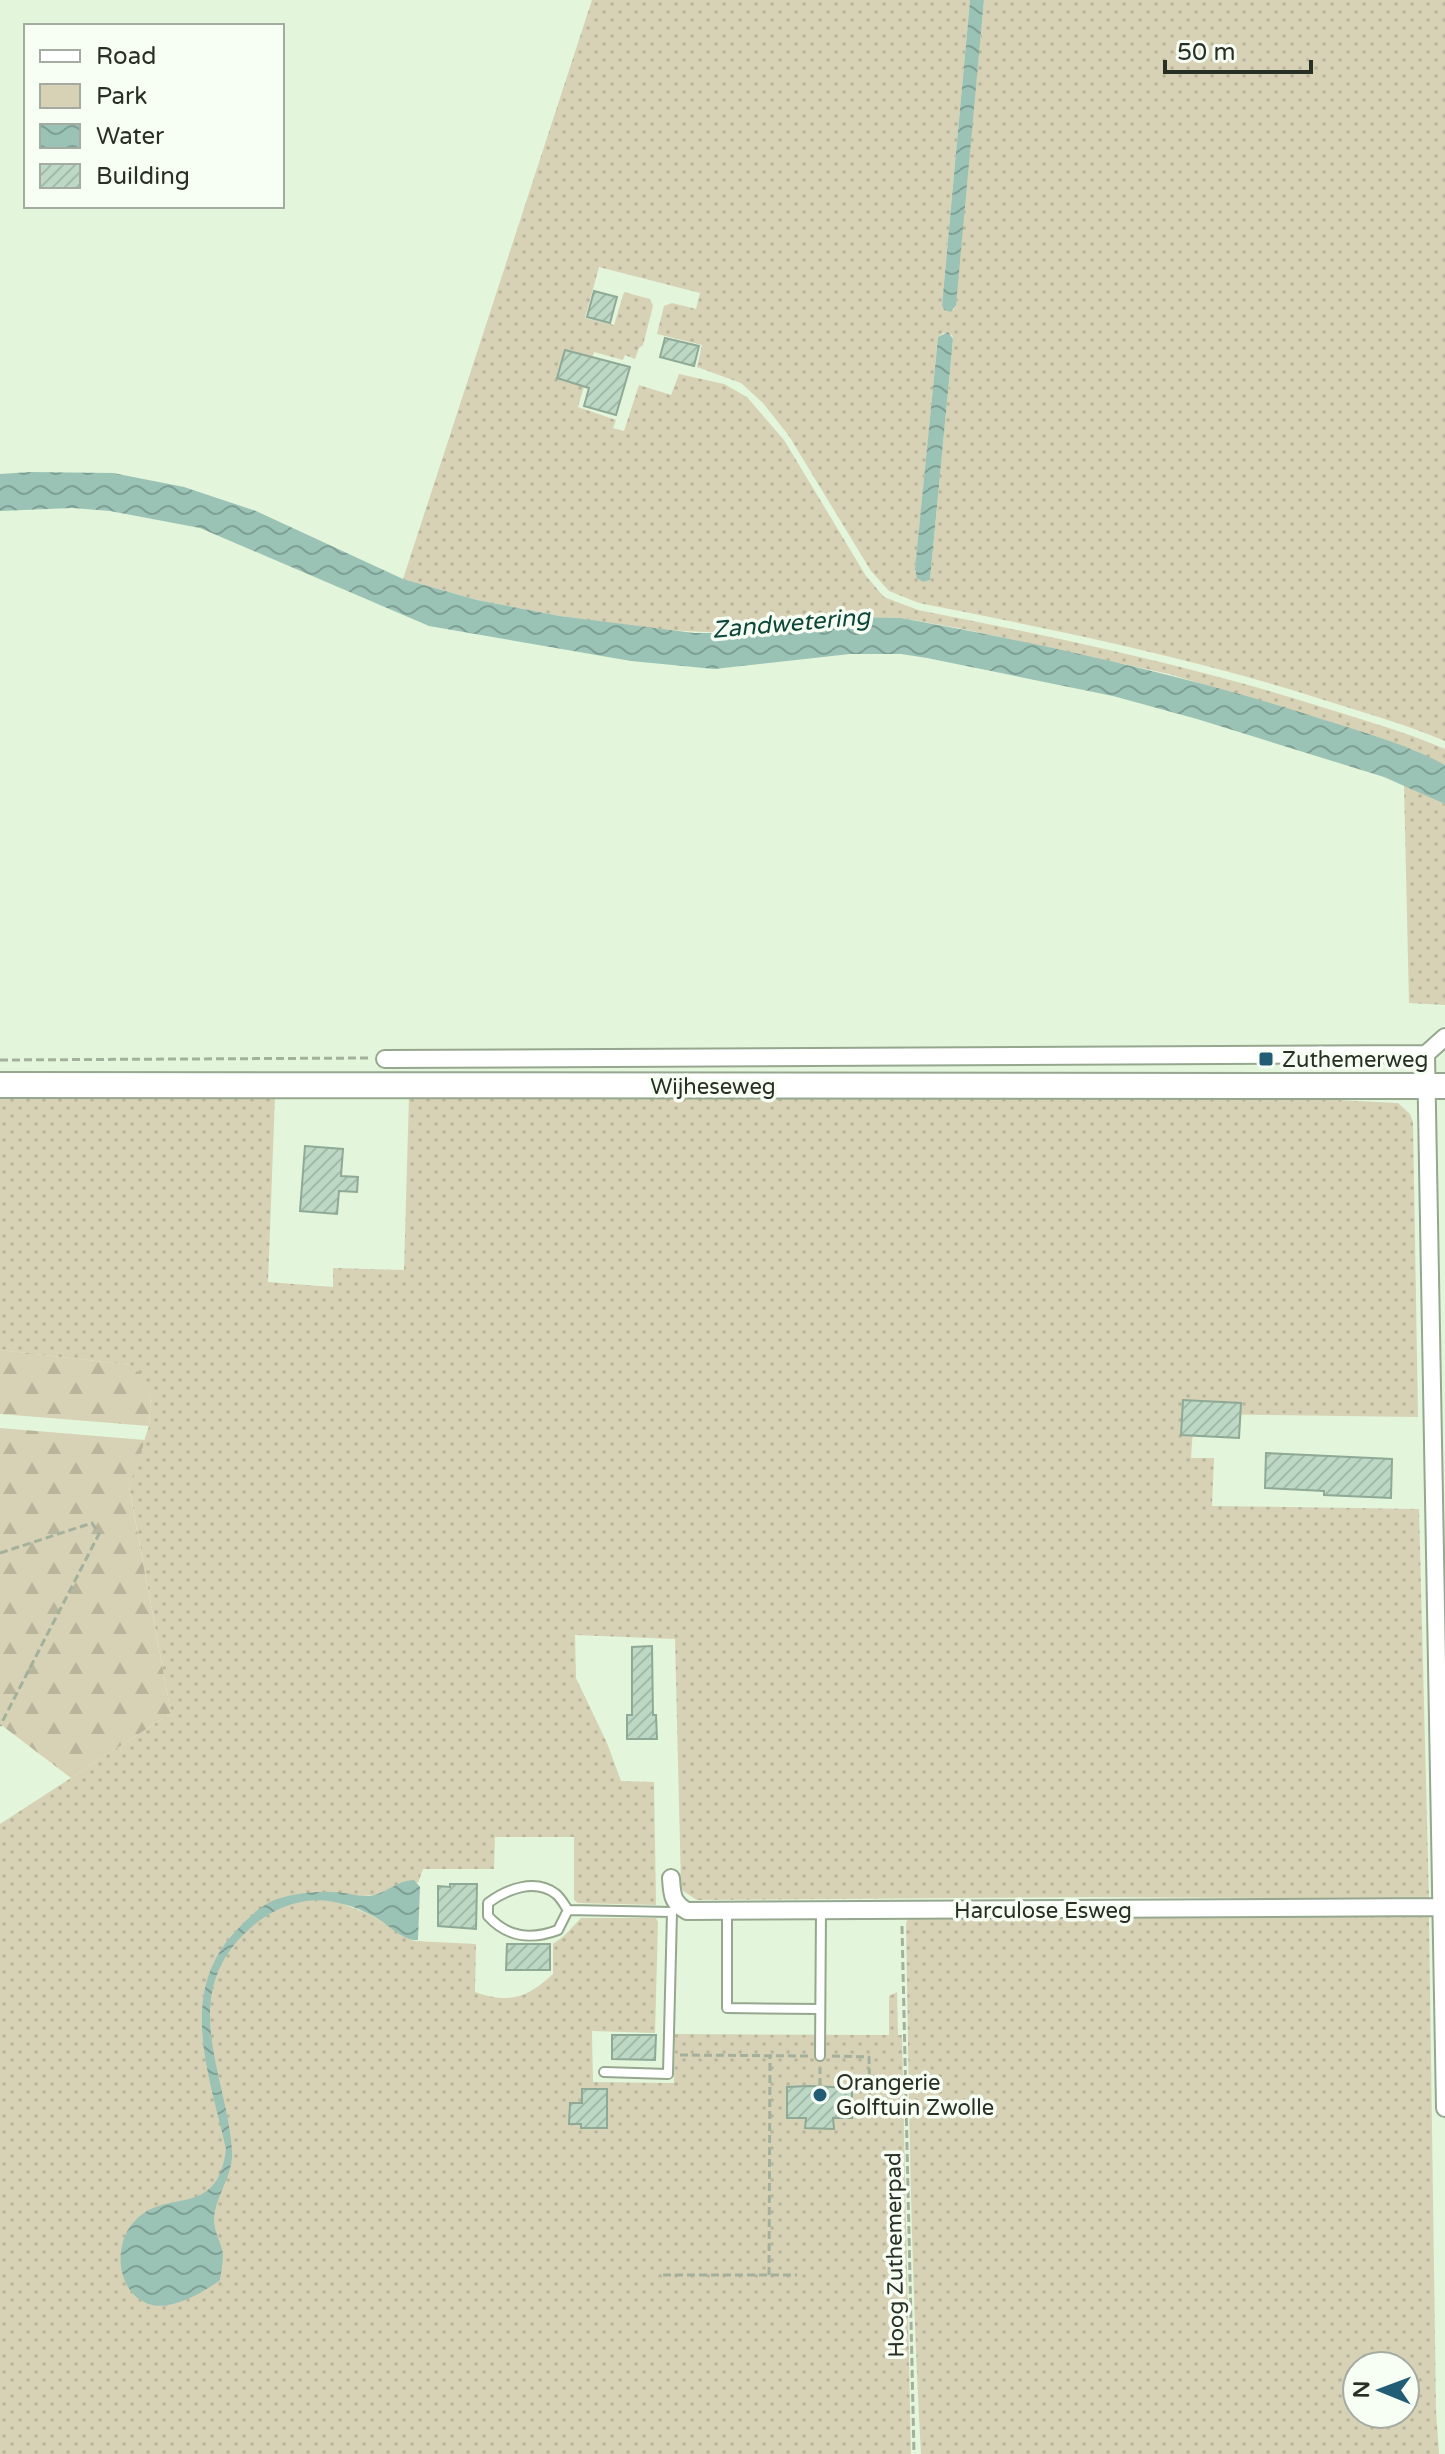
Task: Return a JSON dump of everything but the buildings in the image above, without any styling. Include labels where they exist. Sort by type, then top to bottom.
[{"type":"main road","name":"Wijheseweg","points":[[0,1085],[1436,1086]]},
{"type":"street","points":[[1445,1037],[1426,1054],[1436,1086],[1440,1907],[1445,2108]]},
{"type":"street","name":"Wijheseweg","points":[[385,1059],[1426,1054]]},
{"type":"street","points":[[671,1878],[675,1909]]},
{"type":"street","name":"Harculose Esweg","points":[[675,1909],[902,1911],[1440,1907]]},
{"type":"lane","points":[[536,1887],[556,1894],[568,1910],[558,1930],[538,1937],[517,1934],[497,1926],[488,1916],[488,1903],[515,1888],[536,1887]]},
{"type":"lane","points":[[568,1910],[675,1909],[668,2074],[604,2072]]},
{"type":"lane","points":[[727,1910],[727,2008],[820,2009]]},
{"type":"lane","points":[[820,2056],[821,1911]]},
{"type":"path","points":[[0,1060],[385,1059]]},
{"type":"path","points":[[0,1553],[92,1523],[99,1534],[0,1726]]},
{"type":"path","name":"Hoog Zuthemerpad","points":[[902,1911],[914,2454]]},
{"type":"path","points":[[668,2054],[869,2057],[870,2103],[906,2103]]},
{"type":"path","points":[[769,2275],[770,2056]]},
{"type":"path","points":[[663,2275],[797,2275]]},
{"type":"green space","points":[[592,0],[970,0],[942,305],[944,310],[954,310],[984,0],[1445,0],[1445,741],[1385,719],[1224,670],[1072,634],[919,603],[889,591],[871,571],[789,436],[763,403],[741,383],[697,367],[702,345],[657,334],[664,306],[672,303],[696,309],[700,293],[599,267],[585,318],[614,325],[624,292],[650,299],[653,306],[643,345],[635,359],[625,355],[623,360],[594,352],[578,407],[616,420],[613,428],[624,431],[639,385],[671,395],[679,374],[724,384],[747,397],[784,440],[866,576],[884,597],[918,610],[1123,653],[1275,693],[1386,727],[1445,749],[1445,765],[1386,740],[1169,674],[958,628],[901,618],[860,617],[729,633],[661,630],[560,616],[477,600],[403,579]],"holes":[[[943,333],[952,335],[930,580],[923,582],[915,572],[938,337]]]},
{"type":"green space","points":[[1404,784],[1445,804],[1445,1005],[1409,1003]]},
{"type":"green space","points":[[0,1095],[275,1096],[268,1282],[333,1287],[333,1268],[404,1270],[409,1096],[1295,1098],[1398,1103],[1410,1114],[1413,1122],[1418,1417],[1194,1414],[1191,1458],[1214,1458],[1212,1506],[1419,1509],[1429,1899],[1092,1897],[697,1900],[683,1891],[681,1886],[675,1639],[575,1635],[576,1678],[621,1781],[654,1782],[656,1905],[578,1903],[574,1900],[574,1837],[495,1837],[494,1869],[423,1869],[418,1883],[404,1882],[374,1895],[344,1894],[343,1904],[371,1915],[414,1941],[476,1944],[475,1992],[498,1998],[526,1993],[553,1974],[553,1944],[581,1918],[656,1918],[655,2033],[592,2031],[593,2082],[674,2083],[675,2034],[889,2035],[889,1996],[897,1992],[898,2035],[902,2035],[911,2454],[0,2454],[0,1824],[171,1713],[129,1486],[149,1426],[151,1395],[130,1365],[0,1350]]},
{"type":"green space","points":[[0,1350],[131,1365],[146,1380],[151,1395],[149,1426],[0,1414]]},
{"type":"green space","points":[[0,1428],[145,1440],[129,1487],[171,1713],[71,1778],[0,1724]]},
{"type":"green space","points":[[1385,1914],[1429,1917],[1439,2454],[921,2454],[909,2122],[906,1923],[910,1915]]},
{"type":"water","points":[[970,0],[984,0],[956,305],[951,312],[944,310],[942,305]]},
{"type":"water","points":[[948,332],[953,339],[930,580],[923,582],[917,578],[915,569],[938,337]]},
{"type":"water","points":[[113,473],[184,487],[256,511],[403,579],[477,600],[560,616],[694,633],[729,633],[860,617],[901,618],[1104,660],[1253,698],[1411,749],[1445,765],[1445,804],[1384,777],[1197,719],[1113,696],[927,658],[901,654],[850,654],[714,669],[631,661],[429,626],[200,528],[110,511],[72,508],[0,511],[0,474]]},
{"type":"water","points":[[414,1880],[420,1887],[418,1940],[406,1938],[356,1908],[314,1900],[288,1905],[264,1917],[243,1935],[224,1960],[214,1986],[210,2012],[216,2067],[232,2150],[230,2168],[214,2220],[223,2255],[220,2280],[197,2295],[169,2305],[152,2305],[140,2300],[131,2292],[122,2270],[122,2245],[126,2233],[146,2212],[201,2194],[212,2186],[221,2172],[226,2149],[206,2065],[202,2010],[206,1983],[217,1957],[248,1918],[277,1899],[318,1892],[368,1896]]},
{"type":"place","name":"Zuthemerweg","points":[[1266,1059]]},
{"type":"place","name":"Orangerie Golftuin Zwolle","points":[[820,2095]]},
{"type":"water label","name":"Zandwetering","points":[[791,623]]}]
